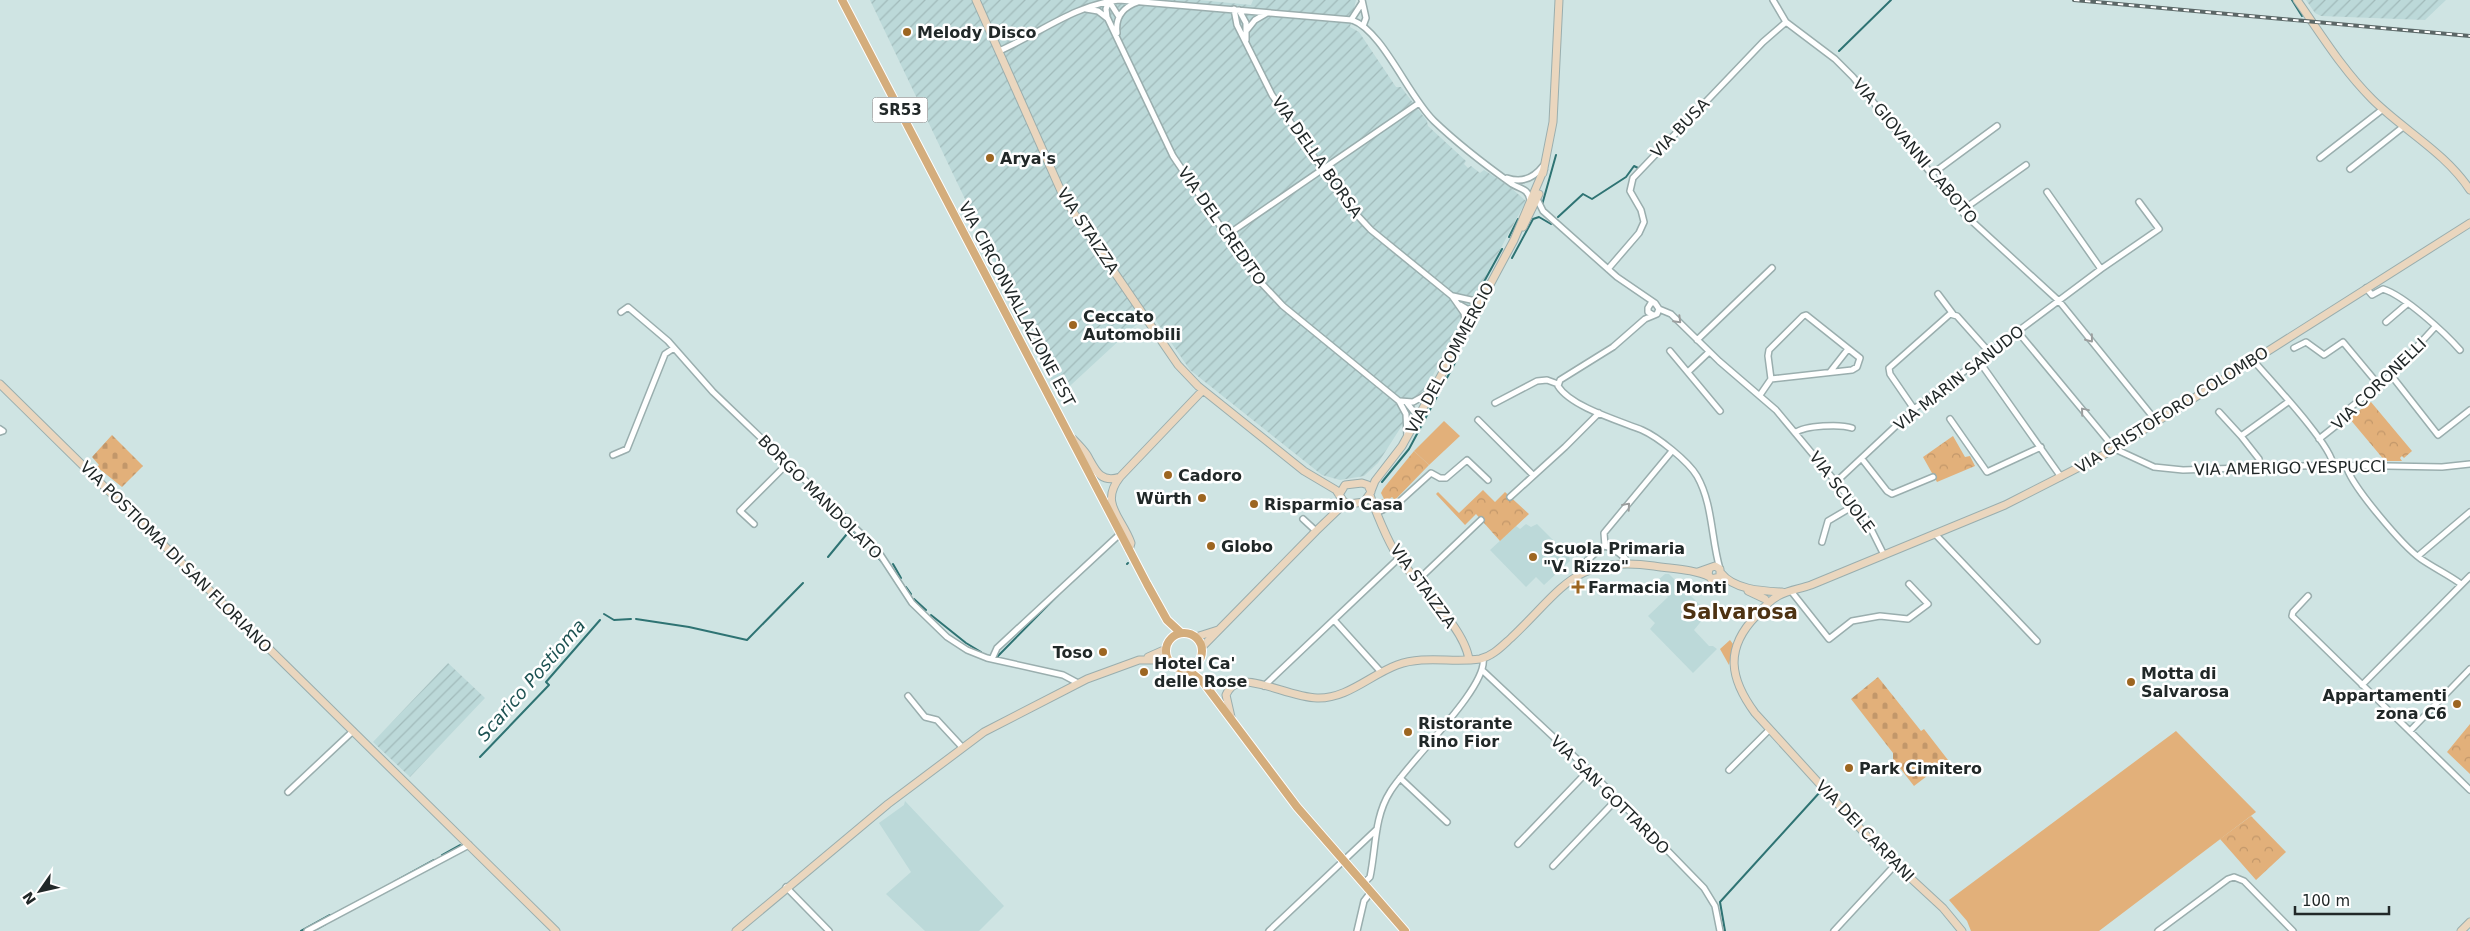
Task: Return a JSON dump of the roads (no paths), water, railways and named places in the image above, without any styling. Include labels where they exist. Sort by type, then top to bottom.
[{"type":"main road","name":"VIA CIRCONVALLAZIONE EST","points":[[842,0],[1167,620]]},
{"type":"main road","points":[[1167,620],[1181,633],[1196,637],[1202,647],[1201,658],[1197,664],[1187,669],[1176,668],[1168,660],[1167,620]]},
{"type":"main road","points":[[1167,645],[1181,633]]},
{"type":"main road","points":[[1197,664],[1203,682]]},
{"type":"main road","points":[[1187,669],[1203,682],[1297,807],[1405,931]]},
{"type":"street","name":"VIA STAIZZA","points":[[976,0],[1066,204],[1173,358],[1203,390],[1308,474],[1330,486],[1340,496]]},
{"type":"street","points":[[1351,20],[1362,0]]},
{"type":"street","points":[[1362,0],[1366,18],[1363,26]]},
{"type":"street","name":"VIA DEL COMMERCIO","points":[[1514,240],[1531,214],[1537,199],[1544,169],[1555,101],[1559,0]]},
{"type":"street","points":[[1773,0],[1786,22]]},
{"type":"street","points":[[2297,0],[2353,79],[2383,109],[2426,144],[2470,189]]},
{"type":"street","points":[[998,51],[1083,9],[1109,1],[1140,1],[1351,20],[1363,26],[1374,36],[1418,103],[1432,119],[1469,152],[1514,185],[1525,190],[1530,197],[1530,203]]},
{"type":"street","points":[[1108,20],[1106,10],[1109,1]]},
{"type":"street","name":"VIA DEL CREDITO","points":[[1109,1],[1117,11],[1116,28],[1118,36]]},
{"type":"street","points":[[1118,18],[1126,8],[1140,1]]},
{"type":"street","points":[[1083,9],[1096,10],[1108,20]]},
{"type":"street","name":"VIA DELLA BORSA","points":[[1236,10],[1245,19],[1247,43]]},
{"type":"street","name":"VIA DELLA BORSA","points":[[1236,10],[1236,24],[1277,103],[1344,201],[1361,221],[1451,294],[1460,304],[1465,317],[1466,330]]},
{"type":"street","points":[[1246,33],[1257,18],[1272,12]]},
{"type":"street","name":"VIA DEL CREDITO","points":[[1108,20],[1118,36],[1171,152],[1252,273],[1271,296],[1397,399],[1404,411],[1406,439]]},
{"type":"street","name":"VIA GIOVANNI CABOTO","points":[[1786,22],[1835,59],[1853,76],[1961,211],[2059,301],[2157,422]]},
{"type":"street","name":"VIA BUSA","points":[[1608,269],[1639,233],[1644,222],[1641,210],[1630,191],[1634,178],[1763,42],[1786,22]]},
{"type":"street","points":[[1227,235],[1418,103]]},
{"type":"street","points":[[2320,158],[2383,109]]},
{"type":"street","points":[[1932,174],[1997,126]]},
{"type":"street","points":[[2350,169],[2404,127]]},
{"type":"street","points":[[1502,176],[1516,180],[1525,180],[1536,174],[1545,161]]},
{"type":"street","points":[[1961,211],[2026,164]]},
{"type":"street","name":"VIA DEL COMMERCIO","points":[[1371,493],[1381,473],[1406,439],[1479,306],[1514,240],[1544,169]]},
{"type":"street","points":[[2046,192],[2101,269]]},
{"type":"street","name":"VIA SCUOLE","points":[[1537,199],[1539,207],[1547,215],[1608,269],[1655,303],[1659,309],[1671,314],[1709,352],[1776,410],[1865,518],[1884,555]]},
{"type":"street","name":"VIA MARIN SANUDO","points":[[1836,482],[1914,409],[2101,269],[2158,229],[2139,202]]},
{"type":"street","points":[[1531,214],[1536,212],[1547,215]]},
{"type":"street","name":"VIA CRISTOFORO COLOMBO","points":[[1769,597],[1811,585],[2005,505],[2115,449],[2365,288],[2460,231],[2470,223]]},
{"type":"street","name":"VIA CRISTOFORO COLOMBO","points":[[2460,231],[2470,228]]},
{"type":"street","points":[[1695,338],[1772,268]]},
{"type":"street","points":[[2365,288],[2372,295],[2385,289],[2435,327],[2442,330],[2460,350]]},
{"type":"street","name":"VIA SCUOLE","points":[[1635,290],[1653,315]]},
{"type":"street","name":"VIA DELLA BORSA","points":[[1451,294],[1479,306]]},
{"type":"street","points":[[1938,294],[1953,314],[1990,353]]},
{"type":"street","points":[[1640,323],[1651,303],[1655,303]]},
{"type":"street","points":[[1460,304],[1467,309],[1479,306]]},
{"type":"street","points":[[2386,322],[2407,304]]},
{"type":"street","name":"BORGO MANDOLATO","points":[[621,312],[628,307],[668,341],[713,392],[876,548],[912,603],[947,637],[967,650],[992,659],[1063,675],[1072,678],[1078,683]]},
{"type":"street","points":[[1558,384],[1562,379],[1613,347],[1640,323],[1657,314],[1659,309]]},
{"type":"street","points":[[1914,409],[1890,374],[1889,368],[1953,314]]},
{"type":"street","points":[[1760,395],[1771,379],[1769,350],[1803,316],[1806,315],[1860,358],[1857,367],[1771,379]]},
{"type":"street","name":"VIA CORONELLI","points":[[2319,439],[2335,428],[2351,406],[2391,375],[2435,327]]},
{"type":"street","points":[[2018,332],[2115,449]]},
{"type":"street","points":[[2294,348],[2306,342],[2324,355],[2343,342],[2378,384]]},
{"type":"street","points":[[613,455],[627,449],[665,354],[674,348]]},
{"type":"street","points":[[1830,372],[1848,349]]},
{"type":"street","points":[[1670,351],[1689,371],[1720,411]]},
{"type":"street","points":[[1689,371],[1709,352]]},
{"type":"street","points":[[2253,360],[2319,439],[2332,457],[2333,465]]},
{"type":"street","points":[[1979,361],[2041,446],[2061,477]]},
{"type":"street","points":[[2391,375],[2436,433],[2441,434],[2470,410]]},
{"type":"street","points":[[1495,404],[1537,381],[1546,380],[1558,384],[1561,391],[1599,413],[1646,432],[1672,451],[1691,467],[1702,487],[1720,571]]},
{"type":"street","name":"VIA POSTIOMA DI SAN FLORIANO","points":[[0,384],[556,931]]},
{"type":"street","points":[[1418,417],[1406,402],[1420,399],[1433,389]]},
{"type":"street","points":[[1129,550],[1130,540],[1110,498],[1111,491],[1120,477],[1203,390]]},
{"type":"street","name":"VIA DEL CREDITO","points":[[1397,399],[1406,402]]},
{"type":"street","points":[[2241,436],[2288,402]]},
{"type":"street","points":[[1404,411],[1418,417]]},
{"type":"street","points":[[2219,412],[2259,459],[2261,468]]},
{"type":"street","points":[[1510,497],[1566,448],[1599,413]]},
{"type":"street","points":[[1950,419],[1987,472],[2041,446]]},
{"type":"street","points":[[1478,420],[1533,475]]},
{"type":"street","name":"VIA SCUOLE","points":[[1795,433],[1800,430],[1844,425],[1852,428]]},
{"type":"street","points":[[1070,437],[1084,450],[1100,476],[1109,479],[1120,477]]},
{"type":"street","name":"VIA AMERIGO VESPUCCI","points":[[2115,449],[2160,469],[2333,465],[2442,467],[2470,464]]},
{"type":"street","points":[[1605,546],[1604,533],[1672,451]]},
{"type":"street","points":[[1862,459],[1891,493],[1933,477]]},
{"type":"street","points":[[1359,503],[1368,505],[1378,512],[1398,503],[1431,473],[1440,478],[1446,478],[1467,460],[1488,480]]},
{"type":"street","points":[[754,524],[740,511],[788,463]]},
{"type":"street","points":[[2346,465],[2367,499],[2404,543],[2418,556],[2461,584]]},
{"type":"street","name":"VIA DEL COMMERCIO","points":[[1362,482],[1381,473]]},
{"type":"street","points":[[1202,647],[1334,514],[1348,504],[1365,501],[1371,493],[1368,485],[1362,482],[1330,486]]},
{"type":"street","points":[[1334,514],[1345,485]]},
{"type":"street","name":"VIA STAIZZA","points":[[1371,493],[1398,558],[1437,603],[1466,650],[1469,660]]},
{"type":"street","points":[[1340,496],[1348,504]]},
{"type":"street","points":[[1822,542],[1828,521],[1855,505]]},
{"type":"street","points":[[2418,556],[2470,512]]},
{"type":"street","points":[[1303,519],[1316,531]]},
{"type":"street","points":[[1417,581],[1481,520]]},
{"type":"street","points":[[992,659],[997,648],[1120,533]]},
{"type":"street","points":[[1935,534],[2037,641]]},
{"type":"street","points":[[1605,546],[1619,553],[1625,558],[1626,562]]},
{"type":"street","points":[[1578,575],[1580,566],[1605,546]]},
{"type":"street","points":[[1712,578],[1710,569],[1715,550]]},
{"type":"street","points":[[1264,686],[1398,558]]},
{"type":"street","points":[[1234,724],[1226,702],[1226,695],[1235,685],[1250,683],[1300,696],[1326,698],[1340,694],[1382,672],[1410,662],[1483,658],[1500,648],[1559,590],[1578,575],[1602,565],[1626,562],[1696,572],[1769,597]]},
{"type":"street","points":[[1696,572],[1715,566],[1737,584],[1769,597]]},
{"type":"street","points":[[1712,578],[1720,571]]},
{"type":"street","points":[[2362,685],[2470,576]]},
{"type":"street","points":[[2448,577],[2456,589]]},
{"type":"street","points":[[1788,592],[1828,639],[1852,621],[1880,616],[1908,619],[1928,604],[1909,584]]},
{"type":"street","points":[[2308,596],[2293,612],[2292,616],[2470,790]]},
{"type":"street","name":"VIA DEI CARPANI","points":[[1769,597],[1761,611],[1741,635],[1735,651],[1734,667],[1743,694],[1769,730],[1895,865],[1943,908],[1962,931]]},
{"type":"street","points":[[1334,620],[1382,672]]},
{"type":"street","points":[[1196,637],[1220,629]]},
{"type":"street","points":[[736,931],[786,887],[962,747],[992,728],[1078,683],[1146,659],[1167,645]]},
{"type":"street","points":[[1364,883],[1370,876],[1377,829],[1387,797],[1400,778],[1465,700],[1482,670],[1483,658]]},
{"type":"street","points":[[1146,659],[1168,660]]},
{"type":"street","points":[[2410,731],[2470,669]]},
{"type":"street","name":"VIA SAN GOTTARDO","points":[[1482,670],[1588,770],[1709,894],[1717,910],[1720,931]]},
{"type":"street","points":[[908,696],[925,717],[937,720],[962,747]]},
{"type":"street","points":[[1729,770],[1769,730]]},
{"type":"street","points":[[288,792],[353,731]]},
{"type":"street","points":[[1518,844],[1588,770]]},
{"type":"street","points":[[1400,778],[1447,822]]},
{"type":"street","points":[[1553,866],[1616,800]]},
{"type":"street","points":[[1269,931],[1377,829]]},
{"type":"street","points":[[307,931],[469,845]]},
{"type":"street","points":[[1834,931],[1895,865]]},
{"type":"street","points":[[2158,931],[2228,879],[2235,877],[2244,881],[2293,931]]},
{"type":"street","points":[[786,887],[829,931]]},
{"type":"street","points":[[1356,931],[1364,902],[1371,892]]},
{"type":"street","points":[[2461,931],[2470,922]]},
{"type":"waterway","name":"Scarico Postioma","points":[[1839,51],[1891,0]]},
{"type":"waterway","points":[[2292,0],[2302,16]]},
{"type":"waterway","points":[[1542,205],[1556,155]]},
{"type":"waterway","name":"Scarico Postioma","points":[[1558,217],[1583,194],[1592,199],[1626,177],[1634,166],[1638,168]]},
{"type":"waterway","name":"Scarico Postioma","points":[[1512,258],[1533,219],[1539,217],[1551,224]]},
{"type":"waterway","points":[[1509,237],[1518,219]]},
{"type":"waterway","points":[[1480,289],[1502,249]]},
{"type":"waterway","name":"Scarico Postioma","points":[[1382,482],[1409,449],[1457,359]]},
{"type":"waterway","name":"Scarico Postioma","points":[[828,557],[851,529],[870,549]]},
{"type":"waterway","name":"Scarico Postioma","points":[[875,554],[882,562]]},
{"type":"waterway","name":"Scarico Postioma","points":[[893,564],[901,578]]},
{"type":"waterway","name":"Scarico Postioma","points":[[636,619],[689,627],[747,640],[803,583]]},
{"type":"waterway","name":"Scarico Postioma","points":[[906,587],[911,594]]},
{"type":"waterway","name":"Scarico Postioma","points":[[997,657],[1058,595]]},
{"type":"waterway","name":"Scarico Postioma","points":[[914,599],[926,610]]},
{"type":"waterway","name":"Scarico Postioma","points":[[604,614],[614,620],[631,619]]},
{"type":"waterway","name":"Scarico Postioma","points":[[931,615],[966,643],[981,652]]},
{"type":"waterway","name":"Scarico Postioma","points":[[480,757],[549,685],[546,682],[600,620]]},
{"type":"waterway","points":[[1725,931],[1720,902],[1820,792]]},
{"type":"waterway","points":[[442,855],[460,845]]},
{"type":"waterway","points":[[394,882],[434,860]]},
{"type":"waterway","points":[[336,913],[374,893]]},
{"type":"waterway","points":[[301,931],[330,915]]},
{"type":"waterway","name":"Scarico Postioma","points":[[317,929],[326,924]]},
{"type":"railway","points":[[2074,0],[2470,36]]},
{"type":"place","name":"Melody Disco","points":[[907,32]]},
{"type":"place","name":"Arya's","points":[[990,158]]},
{"type":"place","name":"Ceccato Automobili","points":[[1073,325]]},
{"type":"place","name":"Cadoro","points":[[1168,475]]},
{"type":"place","name":"Würth","points":[[1202,498]]},
{"type":"place","name":"Risparmio Casa","points":[[1254,504]]},
{"type":"place","name":"Globo","points":[[1211,546]]},
{"type":"place","name":"Scuola Primaria \"V. Rizzo\"","points":[[1533,557]]},
{"type":"place","name":"Farmacia Monti","points":[[1578,587]]},
{"type":"place","name":"Toso","points":[[1103,652]]},
{"type":"place","name":"Hotel Ca' delle Rose","points":[[1144,672]]},
{"type":"place","name":"Motta di Salvarosa","points":[[2131,682]]},
{"type":"place","name":"Appartamenti zona C6","points":[[2457,704]]},
{"type":"place","name":"Ristorante Rino Fior","points":[[1408,732]]},
{"type":"place","name":"Park Cimitero","points":[[1849,768]]},
{"type":"district","name":"Salvarosa","points":[[1740,612]]}]
